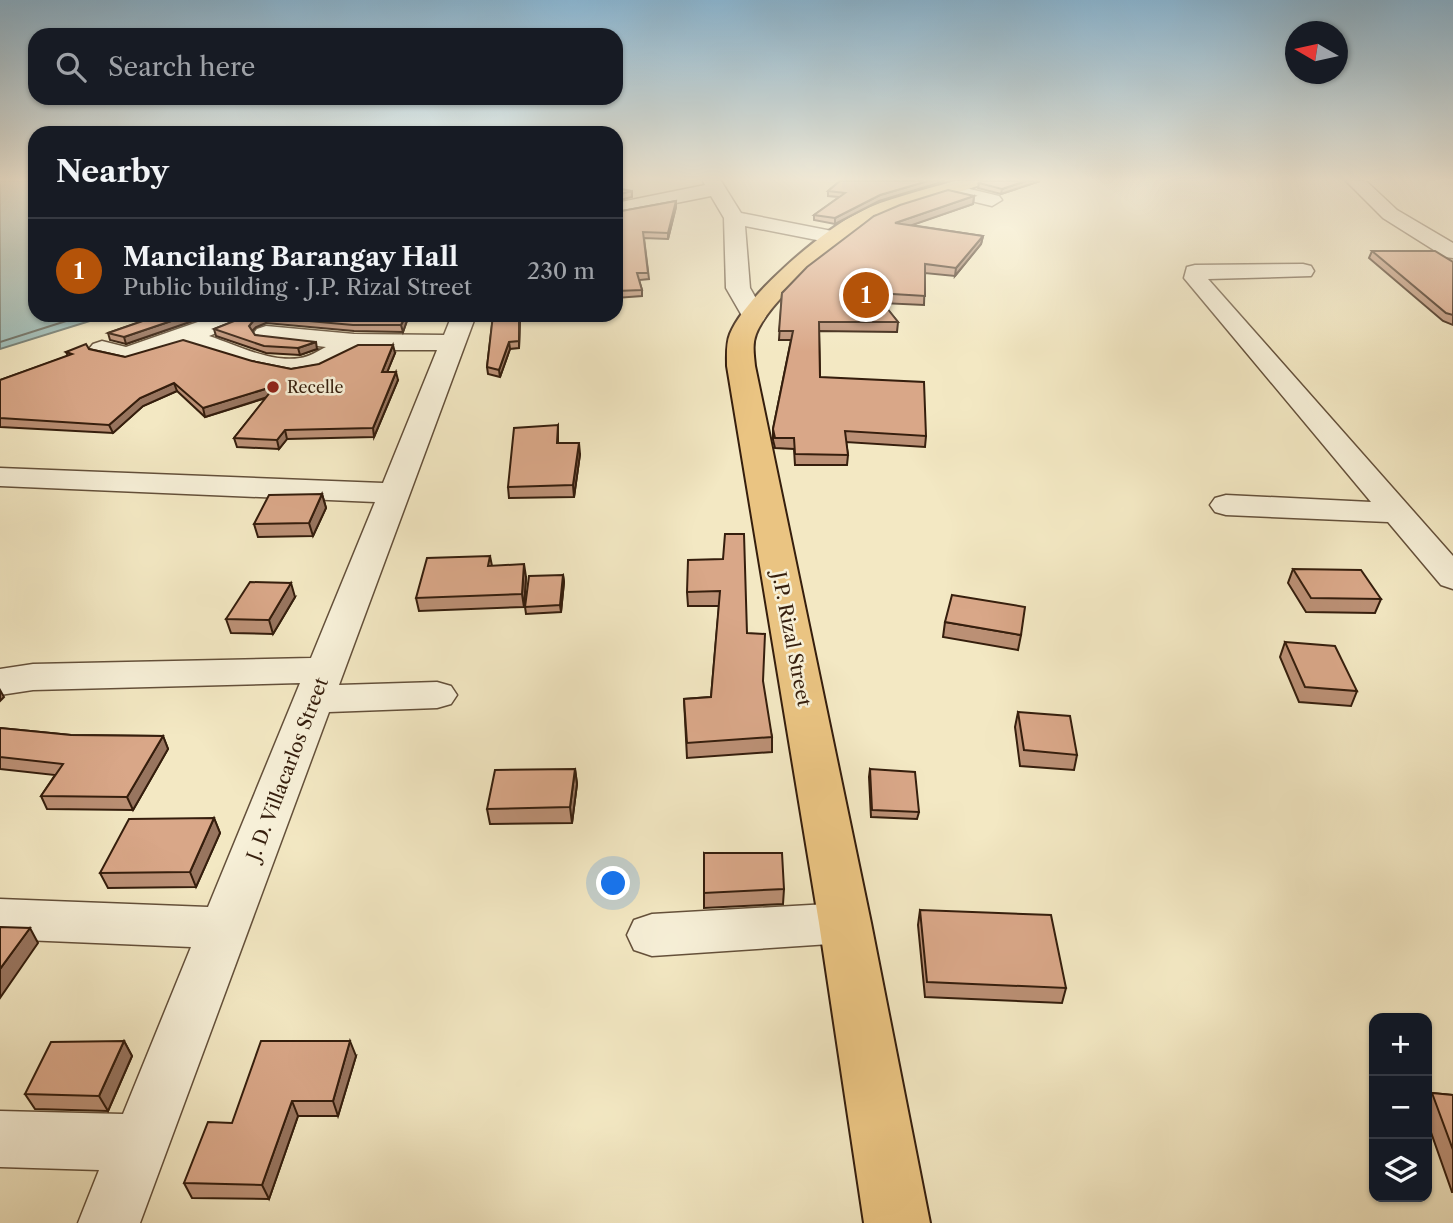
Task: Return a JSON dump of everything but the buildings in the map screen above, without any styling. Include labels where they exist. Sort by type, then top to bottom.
[{"type":"main road","name":"J.P. Rizal Street","points":[[837,238],[790,277],[754,316],[740,345],[741,366],[845,923],[897,1223]]},
{"type":"street","points":[[735,238],[738,288],[754,316]]},
{"type":"street","points":[[1430,238],[1453,252]]},
{"type":"street","points":[[1303,271],[1195,272],[1195,278],[1453,578]]},
{"type":"street","points":[[102,349],[127,355],[222,322]]},
{"type":"street","points":[[266,334],[354,342],[459,329]]},
{"type":"street","name":"J. D. Villacarlos Street","points":[[109,1223],[459,329]]},
{"type":"street","points":[[190,335],[192,339],[268,362],[296,367],[323,359],[354,342]]},
{"type":"street","points":[[0,477],[395,494]]},
{"type":"street","points":[[1226,505],[1398,513]]},
{"type":"street","points":[[0,682],[33,677],[320,684],[437,695]]},
{"type":"street","points":[[0,919],[224,928]]},
{"type":"street","points":[[652,935],[845,923]]},
{"type":"street","points":[[0,1139],[141,1143]]},
{"type":"water","points":[[0,238],[28,238],[28,322],[87,322],[0,349]]},
{"type":"place","name":"Mancilang Barangay Hall","points":[[866,295]]},
{"type":"place","name":"Recelle","points":[[273,387]]}]
